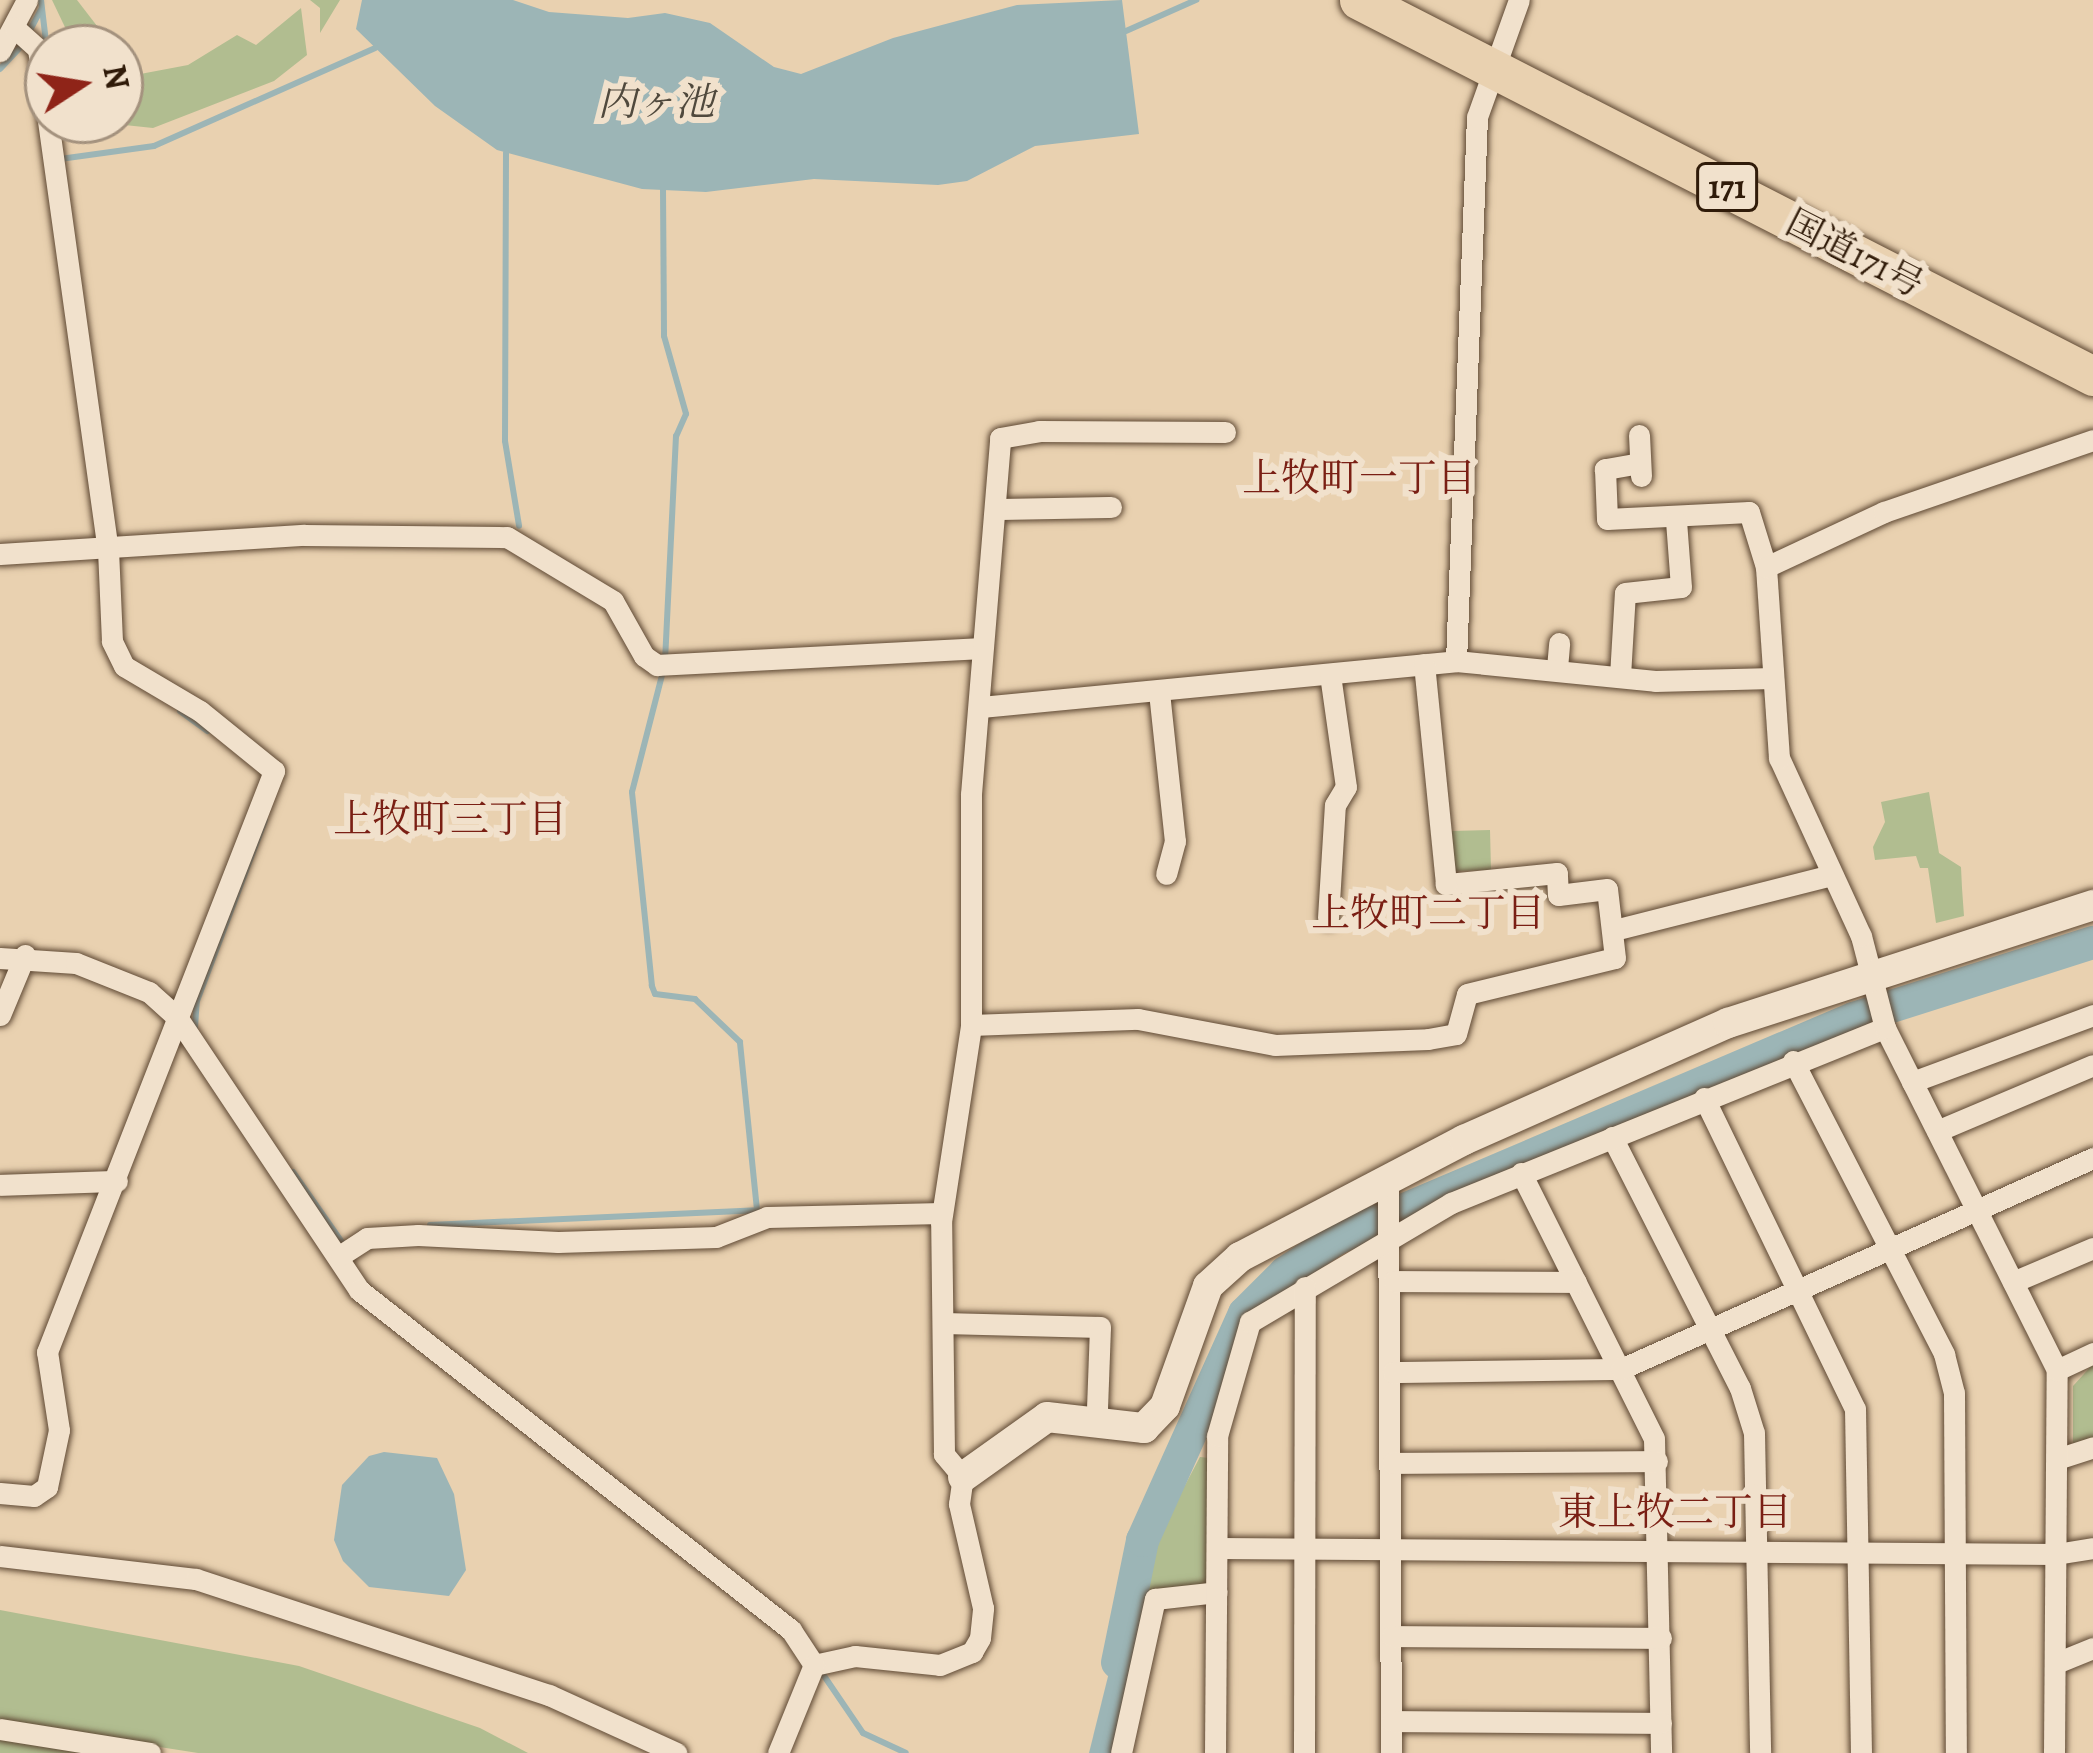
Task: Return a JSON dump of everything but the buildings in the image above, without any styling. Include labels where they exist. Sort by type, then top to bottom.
[{"type":"highway","name":"国道171号","points":[[1359,0],[2093,376]]},
{"type":"street","points":[[0,51],[27,0]]},
{"type":"street","points":[[1456,661],[1478,117],[1491,65],[1519,0]]},
{"type":"street","points":[[0,1493],[34,1496],[47,1487],[59,1430],[47,1352],[274,771],[200,711],[124,666],[112,641],[108,551],[38,49],[15,28]]},
{"type":"street","points":[[963,1477],[944,1454],[942,1213],[971,1025],[971,794],[1007,433],[1225,432]]},
{"type":"street","points":[[1639,435],[1641,470],[1605,470],[1607,519],[1676,521],[1749,512],[1766,567],[1779,758],[1828,876],[1861,935],[1885,1028],[2057,1370],[2060,1458],[2054,1753]]},
{"type":"street","points":[[1766,567],[1883,512],[2093,440]]},
{"type":"street","points":[[997,509],[1111,507]]},
{"type":"street","points":[[1620,676],[1625,593],[1681,586],[1676,521]]},
{"type":"street","points":[[0,554],[108,551],[304,535],[507,537],[613,601],[644,656],[657,664],[982,649]]},
{"type":"street","points":[[1557,668],[1558,643]]},
{"type":"street","points":[[981,707],[1456,661],[1620,676],[1773,678]]},
{"type":"street","points":[[971,1025],[1138,1019],[1275,1045],[1428,1039],[1456,1034],[1468,994],[1615,958],[1607,889],[1558,895],[1557,873],[1446,884],[1424,664]]},
{"type":"street","points":[[1328,918],[1336,805],[1346,787],[1330,676]]},
{"type":"street","points":[[1159,692],[1175,841],[1166,874]]},
{"type":"street","points":[[1614,930],[1828,876]]},
{"type":"street","points":[[814,1664],[855,1656],[940,1665],[972,1652],[983,1608],[959,1504],[963,1477],[1047,1417],[1144,1428],[1165,1406],[1208,1286],[1240,1257],[1388,1180],[1728,1023],[2093,905]]},
{"type":"street","points":[[0,1015],[26,955]]},
{"type":"street","points":[[0,958],[26,955],[116,974],[177,1017],[341,1255],[359,1290],[791,1630],[814,1664]]},
{"type":"street","points":[[1912,1082],[2093,1015]]},
{"type":"street","points":[[1215,1753],[1216,1436],[1232,1366],[1250,1322],[1394,1236],[1521,1174],[1793,1061],[1885,1028]]},
{"type":"street","points":[[1793,1061],[1891,1248],[1954,1393],[1955,1753]]},
{"type":"street","points":[[1937,1131],[2093,1065]]},
{"type":"street","points":[[1704,1098],[1802,1287],[1855,1409],[1862,1553],[1861,1753]]},
{"type":"street","points":[[1612,1137],[1710,1328],[1754,1433],[1760,1552],[1760,1753]]},
{"type":"street","points":[[1393,1372],[1621,1369],[2093,1158]]},
{"type":"street","points":[[1521,1174],[1621,1369],[1657,1461],[1662,1551],[1661,1753]]},
{"type":"street","points":[[0,1185],[117,1180]]},
{"type":"street","points":[[1388,1180],[1394,1236],[1391,1753]]},
{"type":"street","points":[[341,1255],[367,1238],[716,1238],[767,1217],[942,1213]]},
{"type":"street","points":[[2013,1282],[2093,1248]]},
{"type":"street","points":[[1394,1281],[1576,1282]]},
{"type":"street","points":[[1304,1753],[1305,1287]]},
{"type":"street","points":[[944,1323],[1100,1327],[1097,1408]]},
{"type":"street","points":[[2057,1370],[2093,1354]]},
{"type":"street","points":[[2060,1458],[2093,1447]]},
{"type":"street","points":[[1393,1462],[1657,1461]]},
{"type":"street","points":[[1218,1548],[2056,1555],[2093,1548]]},
{"type":"street","points":[[0,1556],[196,1579],[549,1695],[676,1753]]},
{"type":"street","points":[[1121,1753],[1155,1599],[1217,1592]]},
{"type":"street","points":[[1392,1636],[1661,1638]]},
{"type":"street","points":[[2056,1663],[2093,1648]]},
{"type":"street","points":[[778,1753],[814,1664]]},
{"type":"street","points":[[1392,1721],[1661,1723]]},
{"type":"street","points":[[0,1729],[151,1753]]},
{"type":"green space","points":[[52,0],[77,0],[96,24],[63,24]]},
{"type":"green space","points":[[310,0],[340,0],[320,33],[320,8]]},
{"type":"green space","points":[[301,8],[307,55],[274,81],[153,128],[144,127],[144,73],[188,65],[237,35],[256,45]]},
{"type":"green space","points":[[1929,792],[1939,853],[1961,867],[1964,916],[1936,923],[1928,868],[1920,868],[1916,856],[1875,860],[1873,847],[1885,822],[1881,802]]},
{"type":"green space","points":[[1490,830],[1491,870],[1453,871],[1452,831]]},
{"type":"green space","points":[[2093,1364],[2093,1438],[2073,1447],[2073,1386]]},
{"type":"green space","points":[[1200,1457],[1209,1458],[1210,1581],[1203,1590],[1144,1591],[1150,1551]]},
{"type":"green space","points":[[0,1610],[299,1666],[480,1728],[528,1753],[198,1753],[0,1722]]},
{"type":"green space","points":[[0,1736],[117,1753],[0,1753]]},
{"type":"water","name":"内ヶ池","points":[[362,0],[513,0],[549,12],[628,18],[665,13],[710,23],[774,67],[801,74],[893,38],[1017,5],[1122,0],[1139,134],[1035,146],[967,181],[938,185],[814,179],[706,192],[642,189],[497,150],[435,106],[356,29]]},
{"type":"water","points":[[384,1452],[437,1458],[454,1494],[466,1570],[449,1596],[369,1587],[343,1561],[334,1540],[342,1485],[369,1456]]},
{"type":"water","points":[[1141,1617],[1113,1753],[1089,1753],[1122,1620]]},
{"type":"waterway","points":[[41,0],[44,24]]},
{"type":"waterway","points":[[1126,31],[1196,0]]},
{"type":"waterway","points":[[33,24],[41,9]]},
{"type":"waterway","points":[[0,69],[23,44]]},
{"type":"waterway","points":[[60,159],[154,146],[375,48]]},
{"type":"waterway","points":[[506,153],[505,441],[519,526]]},
{"type":"waterway","points":[[663,189],[664,336],[686,414],[676,436],[665,657]]},
{"type":"waterway","points":[[430,1225],[757,1210],[740,1042],[695,999],[655,994],[652,986],[632,792],[663,671]]},
{"type":"waterway","points":[[180,711],[208,731]]},
{"type":"waterway","points":[[195,1027],[197,1001],[265,820]]},
{"type":"waterway","points":[[1117,1662],[1142,1540],[1244,1313],[1285,1272],[1336,1238],[1853,1018],[2093,942]]},
{"type":"waterway","points":[[293,1172],[344,1245]]},
{"type":"waterway","points":[[818,1667],[863,1733],[906,1753]]},
{"type":"district","name":"上牧町一丁目","points":[[1359,478]]},
{"type":"district","name":"上牧町三丁目","points":[[450,819]]},
{"type":"district","name":"上牧町二丁目","points":[[1428,913]]},
{"type":"district","name":"東上牧二丁目","points":[[1675,1512]]}]
